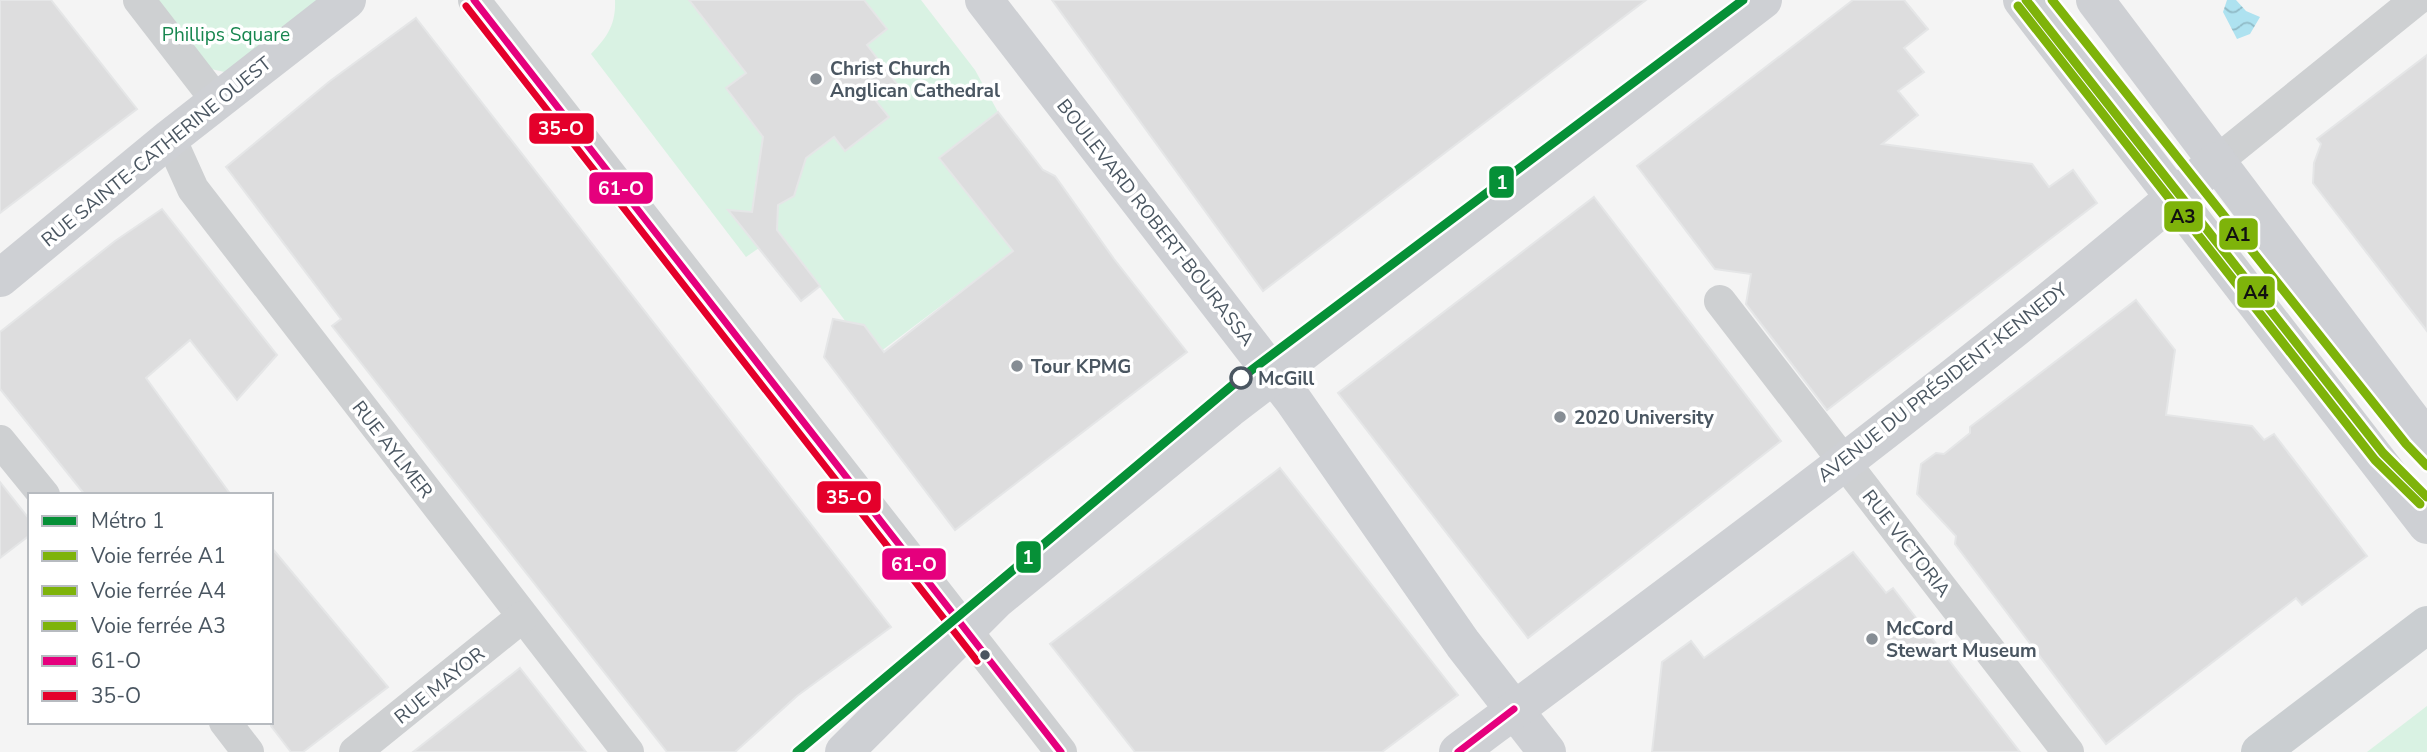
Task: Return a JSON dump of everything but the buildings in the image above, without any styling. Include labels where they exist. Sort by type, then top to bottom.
[{"type":"main road","points":[[2260,752],[2427,625]]},
{"type":"street","points":[[139,0],[217,101]]},
{"type":"street","name":"RUE SAINTE-CATHERINE OUEST","points":[[0,278],[170,138],[347,0]]},
{"type":"street","points":[[474,0],[1061,752]]},
{"type":"street","name":"BOULEVARD ROBERT-BOURASSA","points":[[984,0],[1273,374],[1463,644],[1547,752]]},
{"type":"street","points":[[844,752],[936,663],[964,630],[1006,592],[1273,374],[1763,0]]},
{"type":"street","points":[[2022,0],[2427,525]]},
{"type":"street","points":[[2095,0],[2427,440]]},
{"type":"street","name":"AVENUE DU PRÉSIDENT-KENNEDY","points":[[1458,752],[1843,461],[2176,197],[2416,0]]},
{"type":"street","name":"RUE AYLMER","points":[[170,138],[193,189],[628,752]]},
{"type":"street","name":"RUE VICTORIA","points":[[1720,301],[2068,752]]},
{"type":"street","points":[[0,441],[42,493]]},
{"type":"street","name":"RUE MAYOR","points":[[355,752],[523,617]]},
{"type":"street","points":[[227,724],[248,752]]},
{"type":"green space","name":"Phillips Square","points":[[156,0],[321,0],[229,73],[211,69]]},
{"type":"green space","points":[[615,0],[689,0],[746,73],[726,89],[757,129],[774,116],[755,185],[759,193],[759,248],[746,257],[591,54],[609,30],[614,17]]},
{"type":"green space","points":[[864,0],[921,0],[975,70],[998,112],[939,158],[983,213],[1044,228],[872,358],[875,340],[861,324],[846,322],[777,230],[778,205],[794,196],[800,177],[788,160],[802,137],[814,152],[834,137],[845,151],[889,117],[876,101],[897,84],[867,45],[887,29]]},
{"type":"green space","points":[[2427,706],[2427,752],[2367,752]]},
{"type":"water","points":[[2227,0],[2236,0],[2246,11],[2260,17],[2250,34],[2237,39],[2223,12]]},
{"type":"metro line","name":"1","points":[[797,752],[1241,378],[1743,0]]},
{"type":"rail line","name":"A4","points":[[2026,0],[2383,453],[2427,497]]},
{"type":"rail line","name":"A1","points":[[2052,0],[2406,444],[2427,466]]},
{"type":"rail line","name":"A3","points":[[2018,6],[2375,460],[2420,504]]},
{"type":"transit line","name":"61-O","points":[[474,0],[1061,752]]},
{"type":"transit line","name":"35-O","points":[[466,6],[977,661]]},
{"type":"transit line","name":"61-O","points":[[1458,752],[1514,709]]},
{"type":"place","name":"Christ Church Anglican Cathedral","points":[[816,79]]},
{"type":"place","name":"Tour KPMG","points":[[1017,366]]},
{"type":"place","name":"McGill","points":[[1241,378]]},
{"type":"place","name":"2020 University","points":[[1560,417]]},
{"type":"place","name":"McCord Stewart Museum","points":[[1872,639]]}]
